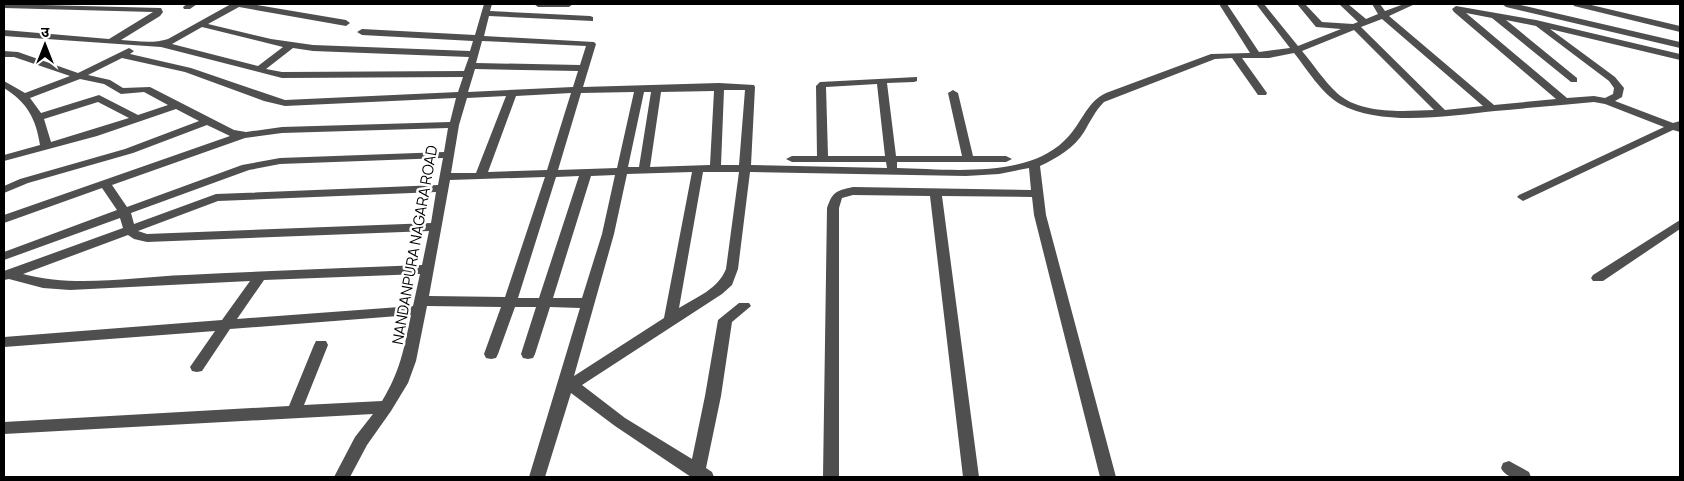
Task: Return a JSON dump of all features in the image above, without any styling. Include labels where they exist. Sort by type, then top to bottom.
[{"type":"street","points":[[161,44],[171,41],[237,4],[346,23]]},
{"type":"street","points":[[538,4],[569,4]]},
{"type":"street","points":[[1223,4],[1257,56]]},
{"type":"street","points":[[1260,4],[1334,95],[1344,102],[1364,110],[1381,113],[1443,113],[1594,99],[1607,101],[1678,126]]},
{"type":"street","points":[[1301,4],[1328,36]]},
{"type":"street","points":[[1343,4],[1360,25],[1443,113]]},
{"type":"street","points":[[1376,4],[1383,15],[1491,108]]},
{"type":"street","points":[[8,276],[207,200],[222,198],[444,182],[480,177],[698,168],[966,173],[999,171],[1034,164],[1048,158],[1067,145],[1078,133],[1092,109],[1110,95],[1167,75],[1204,59],[1257,56],[1298,49],[1411,4]]},
{"type":"street","points":[[1506,4],[1680,45]]},
{"type":"street","points":[[1577,4],[1680,29]]},
{"type":"street","points":[[4,5],[137,6],[160,12],[112,41]]},
{"type":"street","points":[[1453,6],[1494,16],[1536,23],[1680,57]]},
{"type":"street","points":[[1453,6],[1566,102]]},
{"type":"street","points":[[487,9],[590,19]]},
{"type":"street","name":"NANDANPURA NAGARA ROAD","points":[[342,477],[360,441],[386,407],[401,383],[409,361],[436,227],[447,155],[487,9]]},
{"type":"street","points":[[1494,16],[1574,80]]},
{"type":"street","points":[[1621,43],[1631,17]]},
{"type":"street","points":[[1536,23],[1612,79],[1619,88],[1618,95],[1607,101]]},
{"type":"street","points":[[199,24],[290,46],[471,65],[583,68]]},
{"type":"street","points":[[1319,25],[1360,25]]},
{"type":"street","points":[[4,32],[140,44],[161,44],[282,75],[392,76],[471,65]]},
{"type":"street","points":[[362,32],[587,43],[592,46],[576,90],[552,175],[511,300],[491,354]]},
{"type":"street","points":[[24,97],[79,76],[140,44]]},
{"type":"street","points":[[260,69],[290,46]]},
{"type":"street","points":[[4,54],[15,54],[79,76],[107,82],[121,91],[146,89],[232,133],[246,134],[282,130],[454,125]]},
{"type":"street","points":[[122,55],[188,70],[268,99],[285,103],[576,90],[719,86],[746,86],[752,88],[732,269],[727,282],[717,291],[566,388]]},
{"type":"street","points":[[1235,56],[1262,93]]},
{"type":"street","points":[[823,159],[821,86],[826,83],[882,82],[914,79]]},
{"type":"street","points":[[882,82],[893,172]]},
{"type":"street","points":[[4,84],[24,97],[39,117],[46,147]]},
{"type":"street","points":[[715,168],[719,86]]},
{"type":"street","points":[[537,477],[566,388],[608,234],[640,88]]},
{"type":"street","points":[[644,170],[657,88]]},
{"type":"street","points":[[480,177],[512,93]]},
{"type":"street","points":[[953,93],[968,159]]},
{"type":"street","points":[[39,117],[99,98],[138,118]]},
{"type":"street","points":[[4,158],[46,147],[177,105]]},
{"type":"street","points":[[4,190],[18,183],[128,151],[208,122]]},
{"type":"street","points":[[1523,197],[1678,126]]},
{"type":"street","points":[[4,219],[246,134]]},
{"type":"street","points":[[4,256],[246,167],[262,163],[447,155]]},
{"type":"street","points":[[792,159],[1006,159]]},
{"type":"street","points":[[1034,164],[1036,194],[1108,477]]},
{"type":"street","points":[[670,320],[698,168]]},
{"type":"street","points":[[528,354],[586,173]]},
{"type":"street","points":[[105,184],[125,213],[130,231],[138,236],[156,238],[436,227]]},
{"type":"street","points":[[831,477],[834,201],[837,196],[853,191],[1036,194]]},
{"type":"street","points":[[936,193],[971,477]]},
{"type":"street","points":[[1598,278],[1680,224]]},
{"type":"street","points":[[8,276],[42,284],[70,286],[428,269]]},
{"type":"street","points":[[197,367],[260,276]]},
{"type":"street","points":[[4,342],[227,325],[420,306],[511,300],[588,303]]},
{"type":"street","points":[[566,388],[701,475],[725,320],[744,306]]},
{"type":"street","points":[[294,412],[321,346]]},
{"type":"street","points":[[4,428],[386,407]]},
{"type":"street","points":[[1508,468],[1523,477]]}]
